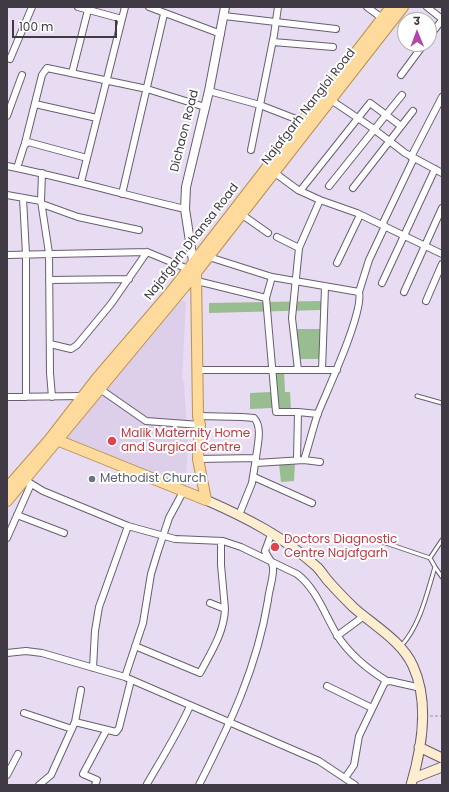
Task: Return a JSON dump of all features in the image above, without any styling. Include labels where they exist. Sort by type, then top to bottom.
[{"type":"main road","name":"Najafgarh Dhansa Road","points":[[7,488],[55,439],[82,396],[170,293],[194,271],[301,121],[326,97],[391,7]]},
{"type":"main road","name":"Najafgarh Nangloi Road","points":[[194,271],[208,257],[275,173],[326,97],[403,7]]},
{"type":"main road","name":"Dichaon Road","points":[[194,271],[199,421],[198,459],[206,500]]},
{"type":"main road","points":[[7,501],[28,482],[55,439],[100,389],[194,271]]},
{"type":"main road","points":[[55,439],[184,490],[239,515],[272,532],[294,547],[319,568],[330,584],[400,648],[413,665],[421,688],[422,716],[419,747],[412,781]]},
{"type":"main road","points":[[419,747],[442,758]]},
{"type":"main road","points":[[412,781],[442,766]]},
{"type":"street","points":[[10,59],[32,7]]},
{"type":"street","points":[[78,7],[122,19]]},
{"type":"street","points":[[81,182],[125,7]]},
{"type":"street","points":[[251,150],[273,42],[278,7]]},
{"type":"street","points":[[367,7],[382,18]]},
{"type":"street","points":[[427,7],[442,20]]},
{"type":"street","points":[[152,8],[164,14],[221,34]]},
{"type":"street","points":[[72,73],[88,10]]},
{"type":"street","points":[[225,11],[276,23],[336,29]]},
{"type":"street","name":"Dichaon Road","points":[[194,271],[185,209],[187,181],[209,91],[225,11]]},
{"type":"street","points":[[122,194],[164,14]]},
{"type":"street","points":[[273,42],[333,47]]},
{"type":"street","points":[[401,75],[418,52]]},
{"type":"street","points":[[17,168],[25,144],[44,70],[52,68],[107,80],[205,107]]},
{"type":"street","points":[[7,116],[22,75]]},
{"type":"street","points":[[209,91],[260,105],[301,121]]},
{"type":"street","points":[[329,186],[402,95]]},
{"type":"street","points":[[326,97],[374,129],[413,158],[442,173]]},
{"type":"street","points":[[301,460],[318,414],[337,370],[354,320],[360,298],[359,292],[369,260],[413,158],[442,97]]},
{"type":"street","points":[[300,191],[370,103],[401,126]]},
{"type":"street","points":[[35,104],[97,118]]},
{"type":"street","points":[[353,188],[413,111]]},
{"type":"street","points":[[25,144],[31,142],[87,158]]},
{"type":"street","points":[[7,166],[81,182],[122,194],[185,209]]},
{"type":"street","points":[[382,283],[435,169]]},
{"type":"street","points":[[42,173],[42,202],[49,253],[52,397]]},
{"type":"street","points":[[275,173],[300,191],[360,215],[442,254]]},
{"type":"street","points":[[7,196],[42,202],[78,217],[139,230]]},
{"type":"street","points":[[23,198],[26,254],[26,397]]},
{"type":"street","points":[[298,370],[292,318],[294,282],[299,248],[320,200]]},
{"type":"street","points":[[404,292],[442,208]]},
{"type":"street","points":[[241,214],[268,233]]},
{"type":"street","points":[[338,263],[360,215]]},
{"type":"street","points":[[277,237],[299,248]]},
{"type":"street","points":[[50,344],[71,349],[77,345],[129,278],[147,252]]},
{"type":"street","points":[[7,255],[147,252],[266,298]]},
{"type":"street","points":[[208,257],[272,277],[359,292]]},
{"type":"street","points":[[426,301],[442,264]]},
{"type":"street","points":[[272,277],[266,298],[276,412],[318,414]]},
{"type":"street","points":[[49,280],[129,278]]},
{"type":"street","points":[[322,370],[325,287]]},
{"type":"street","points":[[197,370],[337,370]]},
{"type":"street","points":[[100,389],[146,421],[199,421],[242,416],[254,418],[258,424],[254,476],[239,515]]},
{"type":"street","points":[[7,397],[82,396]]},
{"type":"street","points":[[298,412],[301,460]]},
{"type":"street","points":[[198,459],[301,460],[320,462]]},
{"type":"street","points":[[254,476],[312,503]]},
{"type":"street","points":[[7,538],[17,515],[28,482],[82,508],[128,526],[162,536],[186,540],[221,541],[241,547],[272,561],[302,578],[313,592],[338,636],[355,658],[387,681],[421,688]]},
{"type":"street","points":[[75,722],[106,731],[116,732],[120,728],[135,646],[143,623],[151,574],[162,536],[184,490]]},
{"type":"street","points":[[17,515],[64,532]]},
{"type":"street","points":[[93,668],[95,631],[99,607],[128,526]]},
{"type":"street","points":[[199,785],[231,723],[245,689],[261,637],[273,573],[272,561],[265,551],[272,532]]},
{"type":"street","points":[[135,646],[200,673],[218,640],[224,624],[225,609],[221,565],[221,541]]},
{"type":"street","points":[[210,603],[225,609]]},
{"type":"street","points":[[338,636],[364,616]]},
{"type":"street","points":[[7,653],[26,651],[42,653],[128,679],[319,761],[355,785]]},
{"type":"street","points":[[345,778],[354,765],[359,736],[387,681]]},
{"type":"street","points":[[327,686],[372,708]]},
{"type":"street","points":[[39,785],[51,775],[72,729],[75,722],[81,690]]},
{"type":"street","points":[[147,784],[169,745],[180,730],[190,706]]},
{"type":"street","points":[[24,713],[72,729]]},
{"type":"street","points":[[95,785],[97,780],[83,774],[106,731]]},
{"type":"street","points":[[7,775],[18,754]]},
{"type":"lane","points":[[417,396],[442,403]]},
{"type":"lane","points":[[374,539],[430,558],[442,576]]},
{"type":"lane","points":[[430,558],[442,540]]},
{"type":"lane","points":[[400,648],[407,640],[418,618],[435,567]]},
{"type":"path","points":[[422,716],[442,716]]},
{"type":"shaded area","points":[[181,300],[186,302],[182,378],[184,383],[188,446],[185,488],[65,438]]},
{"type":"green space","points":[[321,301],[321,310],[209,313],[209,303]]},
{"type":"green space","points":[[294,329],[320,329],[319,359],[296,359]]},
{"type":"green space","points":[[284,370],[285,392],[290,392],[291,410],[278,409],[275,371]]},
{"type":"green space","points":[[271,392],[272,408],[250,409],[250,393]]},
{"type":"green space","points":[[295,463],[294,481],[281,482],[279,464]]},
{"type":"place","name":"Malik Maternity Home and Surgical Centre","points":[[112,441]]},
{"type":"place","name":"Methodist Church","points":[[92,479]]},
{"type":"place","name":"Doctors Diagnostic Centre Najafgarh","points":[[275,547]]}]
